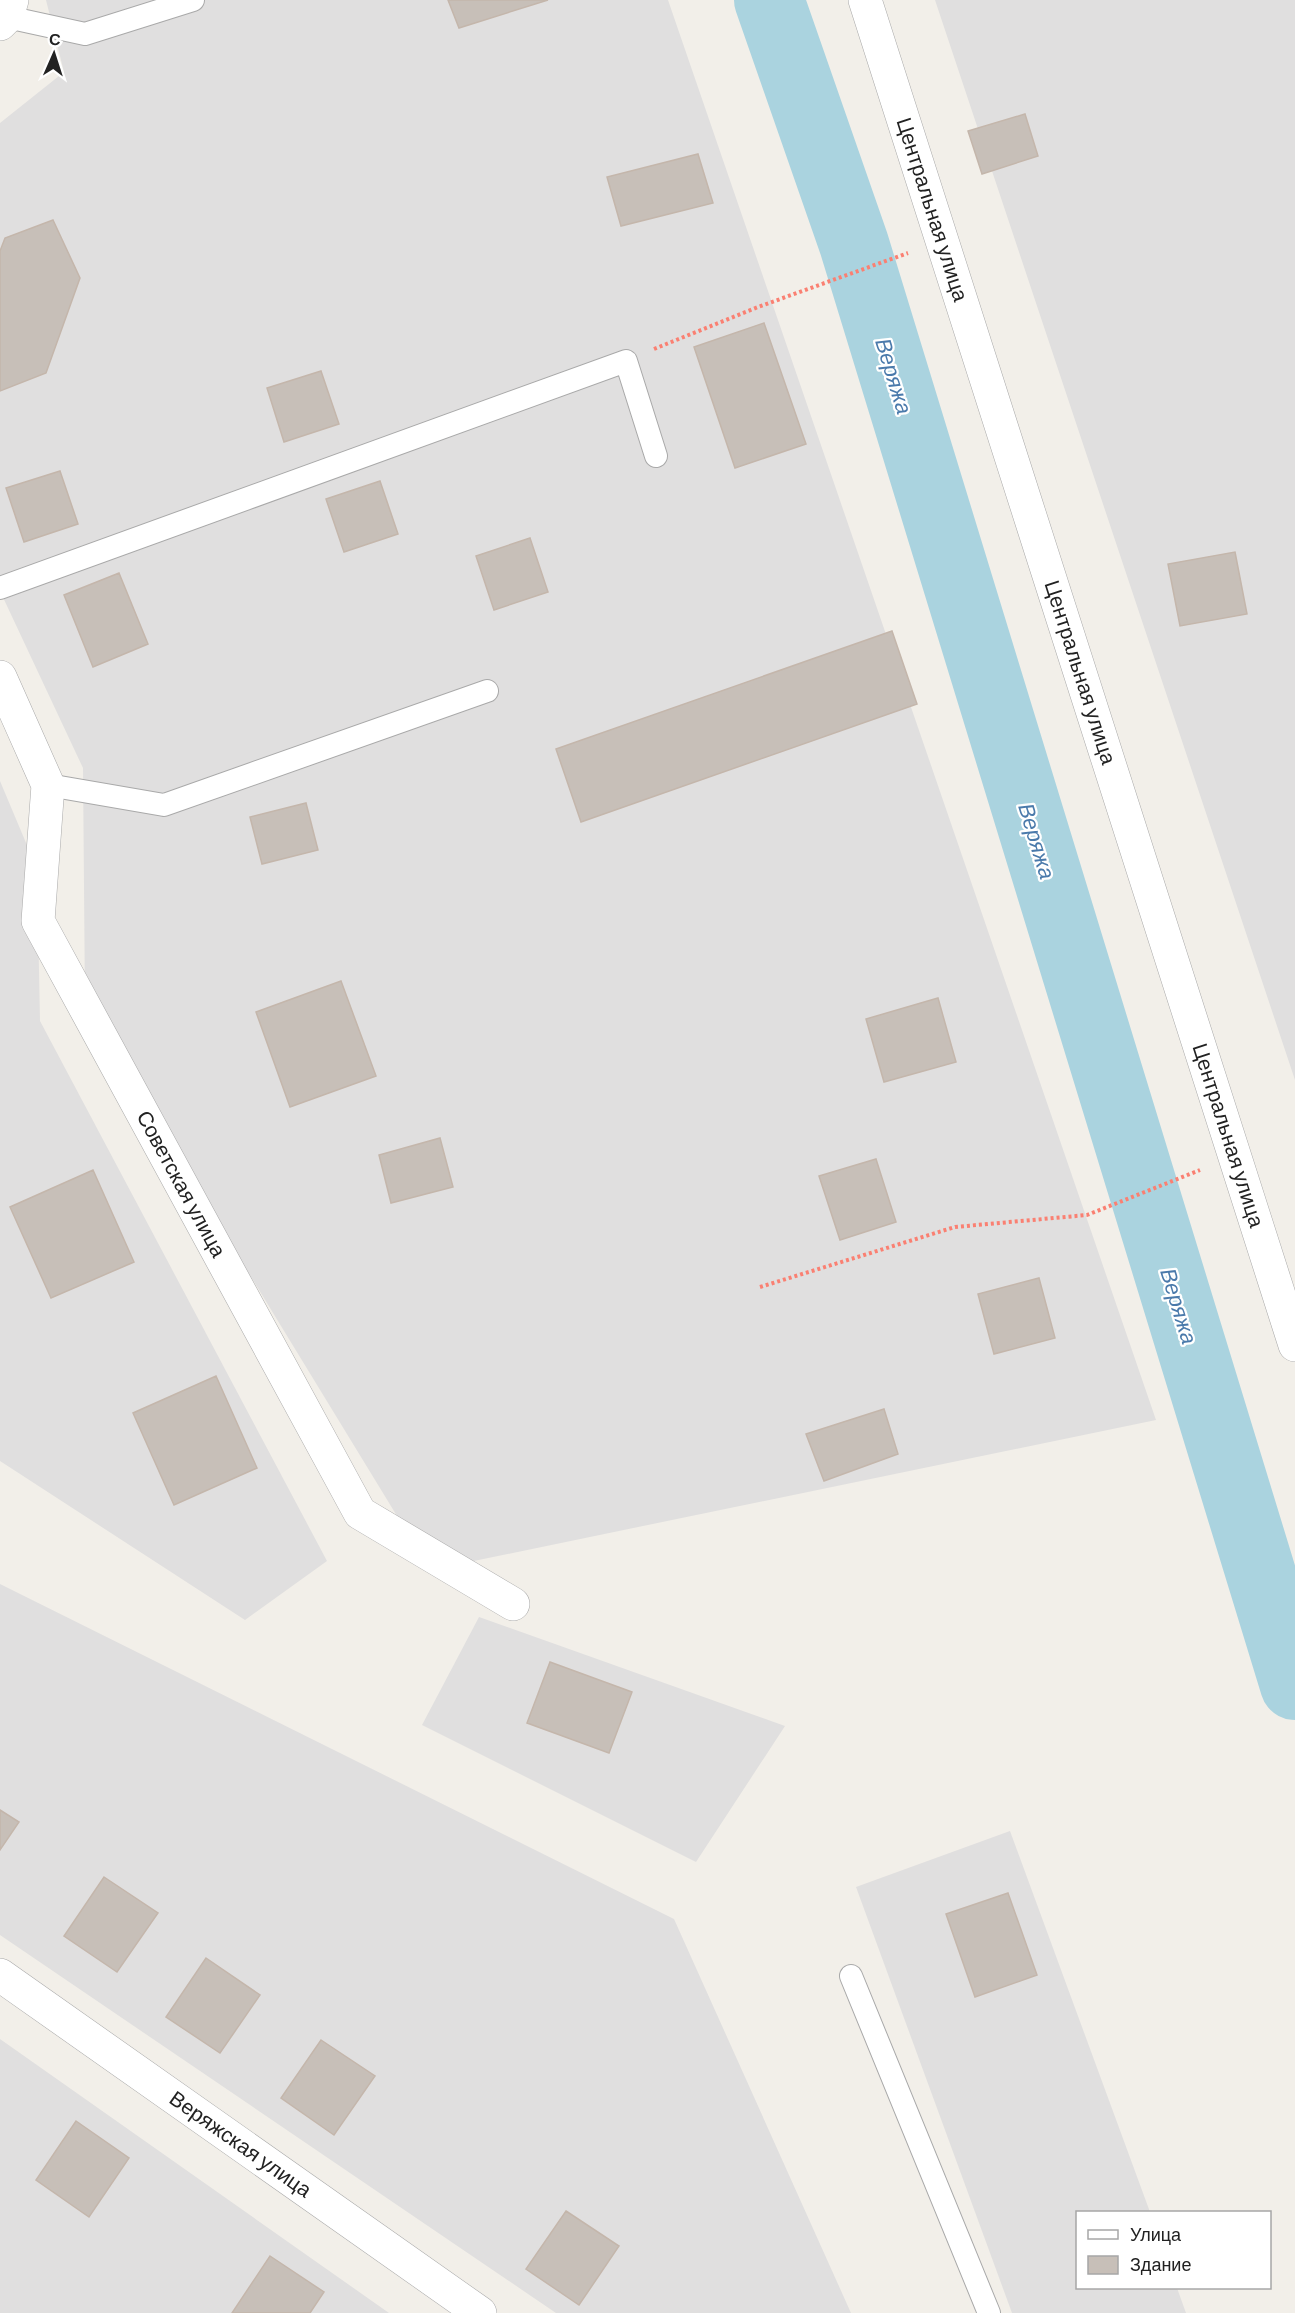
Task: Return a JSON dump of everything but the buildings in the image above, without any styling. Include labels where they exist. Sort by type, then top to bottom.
[{"type":"street","name":"Центральная улица","points":[[865,0],[1295,1345]]},
{"type":"street","name":"Советская улица","points":[[0,677],[48,785],[38,921],[360,1513],[513,1604]]},
{"type":"street","name":"Веряжская улица","points":[[0,1975],[480,2313]]},
{"type":"lane","points":[[6,14],[85,34],[193,0]]},
{"type":"lane","points":[[0,588],[626,361],[656,456]]},
{"type":"lane","points":[[48,785],[164,805],[487,691]]},
{"type":"lane","points":[[851,1976],[989,2313]]},
{"type":"path","points":[[626,361],[758,307],[899,255]]},
{"type":"path","points":[[760,1287],[955,1227],[1087,1215],[1170,1180]]},
{"type":"shaded area","points":[[46,0],[668,0],[1156,1420],[430,1570],[85,1005],[83,768],[0,591],[0,123],[64,72]]},
{"type":"shaded area","points":[[935,0],[1295,0],[1295,1080]]},
{"type":"shaded area","points":[[0,781],[37,869],[40,1021],[327,1561],[245,1620],[0,1461]]},
{"type":"shaded area","points":[[0,1584],[674,1919],[851,2313],[556,2313],[0,1935]]},
{"type":"shaded area","points":[[479,1617],[785,1726],[696,1862],[422,1725]]},
{"type":"shaded area","points":[[1010,1831],[1150,2211],[1076,2211],[1076,2289],[1177,2289],[1186,2313],[1012,2313],[856,1887]]},
{"type":"shaded area","points":[[0,2039],[389,2313],[0,2313]]},
{"type":"waterway","name":"Веряжа","points":[[769,0],[854,244],[1295,1685]]}]
